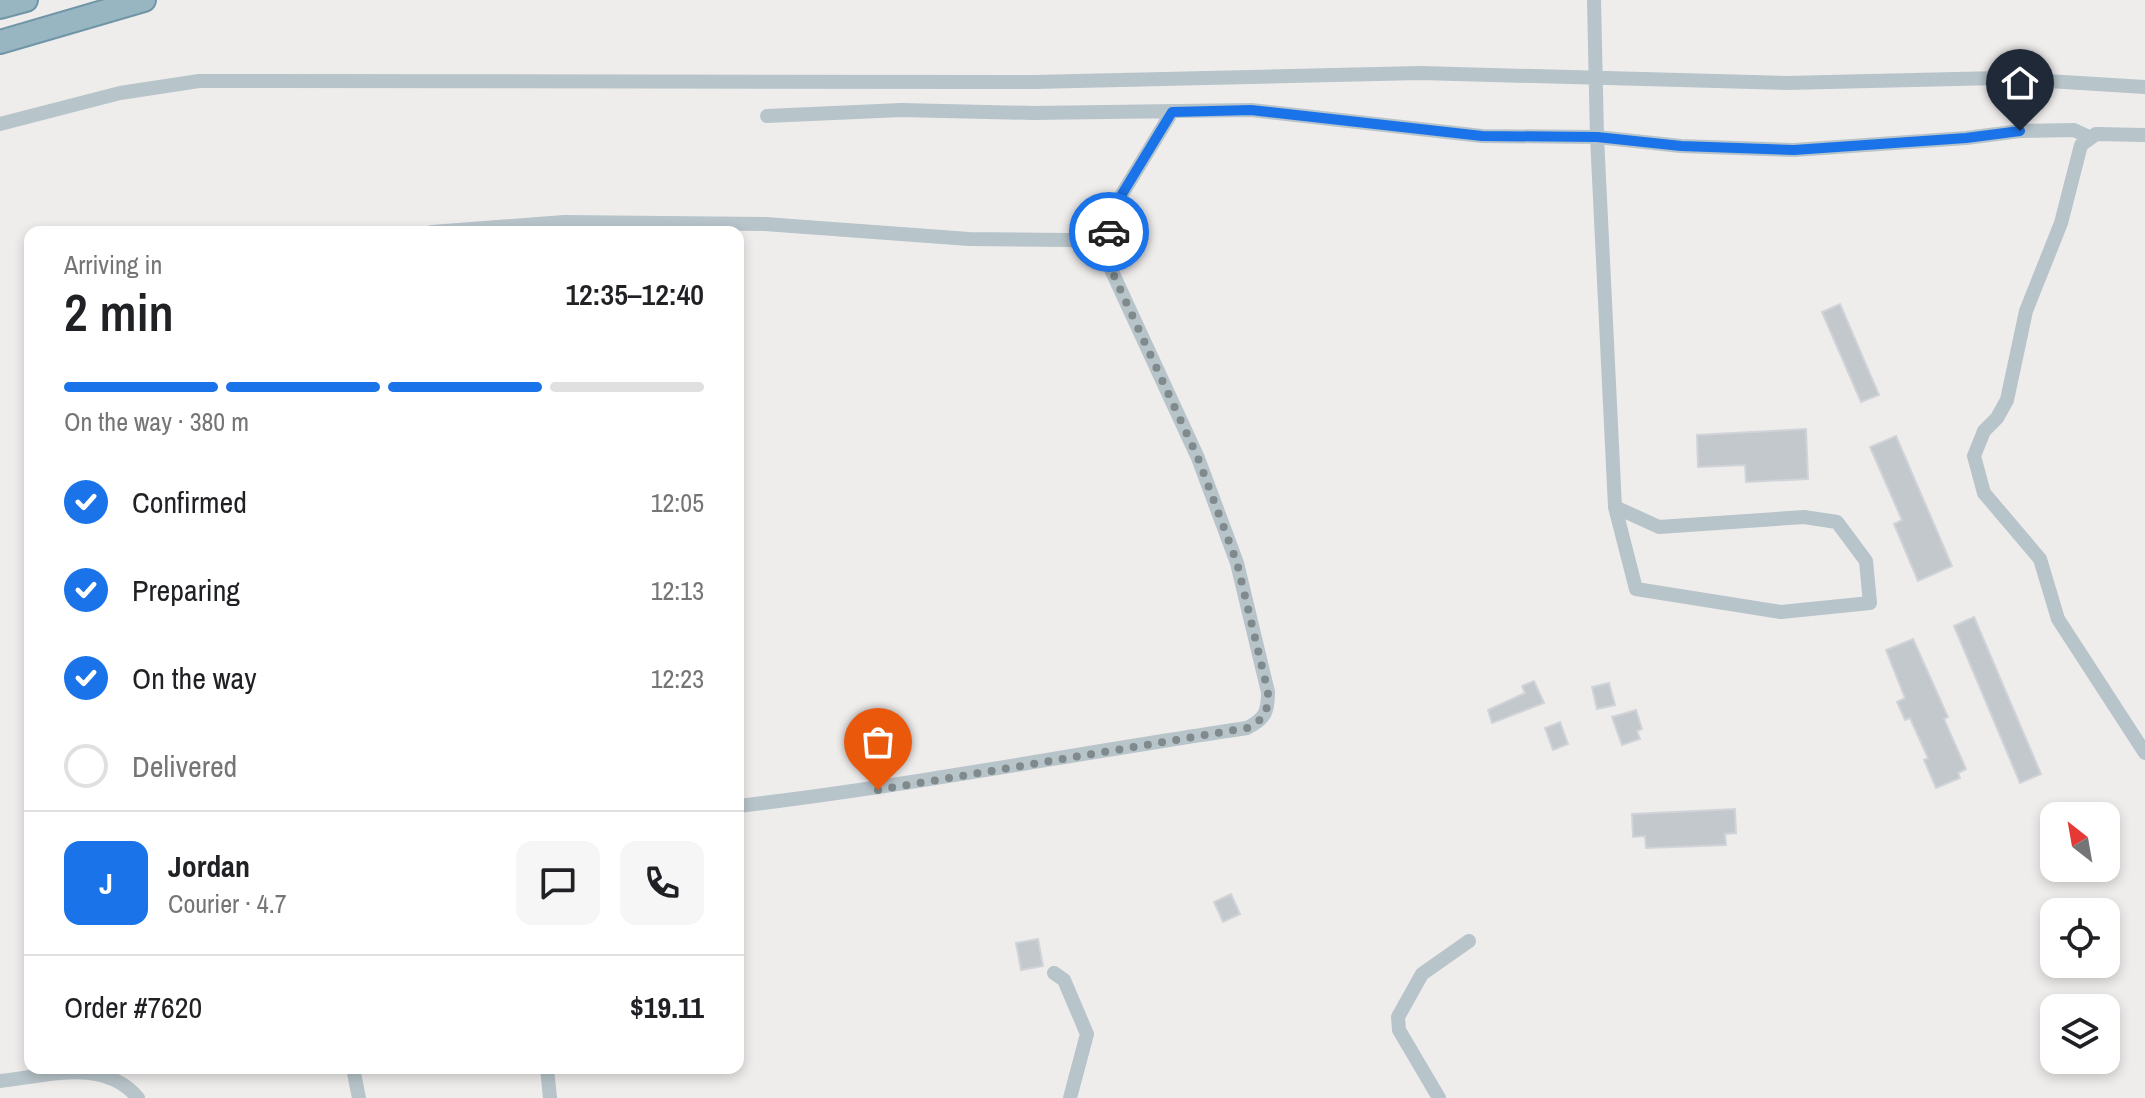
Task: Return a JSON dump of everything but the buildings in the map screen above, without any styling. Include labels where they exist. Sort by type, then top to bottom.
[{"type":"highway","points":[[0,7],[26,0]]},
{"type":"highway","points":[[0,42],[144,0]]},
{"type":"street","points":[[1594,0],[1597,137],[1615,507],[1636,589],[1781,612],[1870,603],[1866,561],[1837,522],[1804,517],[1659,527],[1615,507]]},
{"type":"street","points":[[0,124],[120,93],[199,81],[1034,82],[1420,73],[1786,83],[1998,78],[2145,87]]},
{"type":"street","points":[[767,116],[901,110],[1251,110],[1482,136],[1597,137],[1681,146],[1794,150],[1966,138],[2020,131],[2074,130],[2089,137],[2112,132],[2145,135]]},
{"type":"street","points":[[744,805],[905,785],[1247,728],[1262,721],[1268,710],[1268,692],[1237,563],[1198,458],[1103,252],[1116,204],[1172,112]]},
{"type":"street","points":[[2089,137],[2078,153],[2061,223],[2026,311],[2007,400],[1997,418],[1984,431],[1974,456],[1984,493],[2040,559],[2058,619],[2145,753]]},
{"type":"street","points":[[511,226],[564,222],[765,224],[969,239],[1071,240],[1103,252]]},
{"type":"street","points":[[1439,1098],[1399,1030],[1398,1017],[1422,974],[1469,941]]},
{"type":"street","points":[[1054,973],[1064,980],[1087,1034],[1070,1098]]},
{"type":"street","points":[[0,1081],[46,1074]]},
{"type":"street","points":[[95,1074],[125,1083],[138,1098]]},
{"type":"street","points":[[354,1074],[359,1098]]},
{"type":"street","points":[[548,1074],[550,1098]]},
{"type":"way so far","points":[[878,790],[963,773],[1247,728],[1262,721],[1268,710],[1268,692],[1237,563],[1198,458],[1103,252],[1109,232]]},
{"type":"route","points":[[1109,232],[1116,204],[1172,112],[1251,110],[1377,127],[1482,136],[1597,137],[1681,146],[1794,150],[1966,138],[2020,131]]}]
